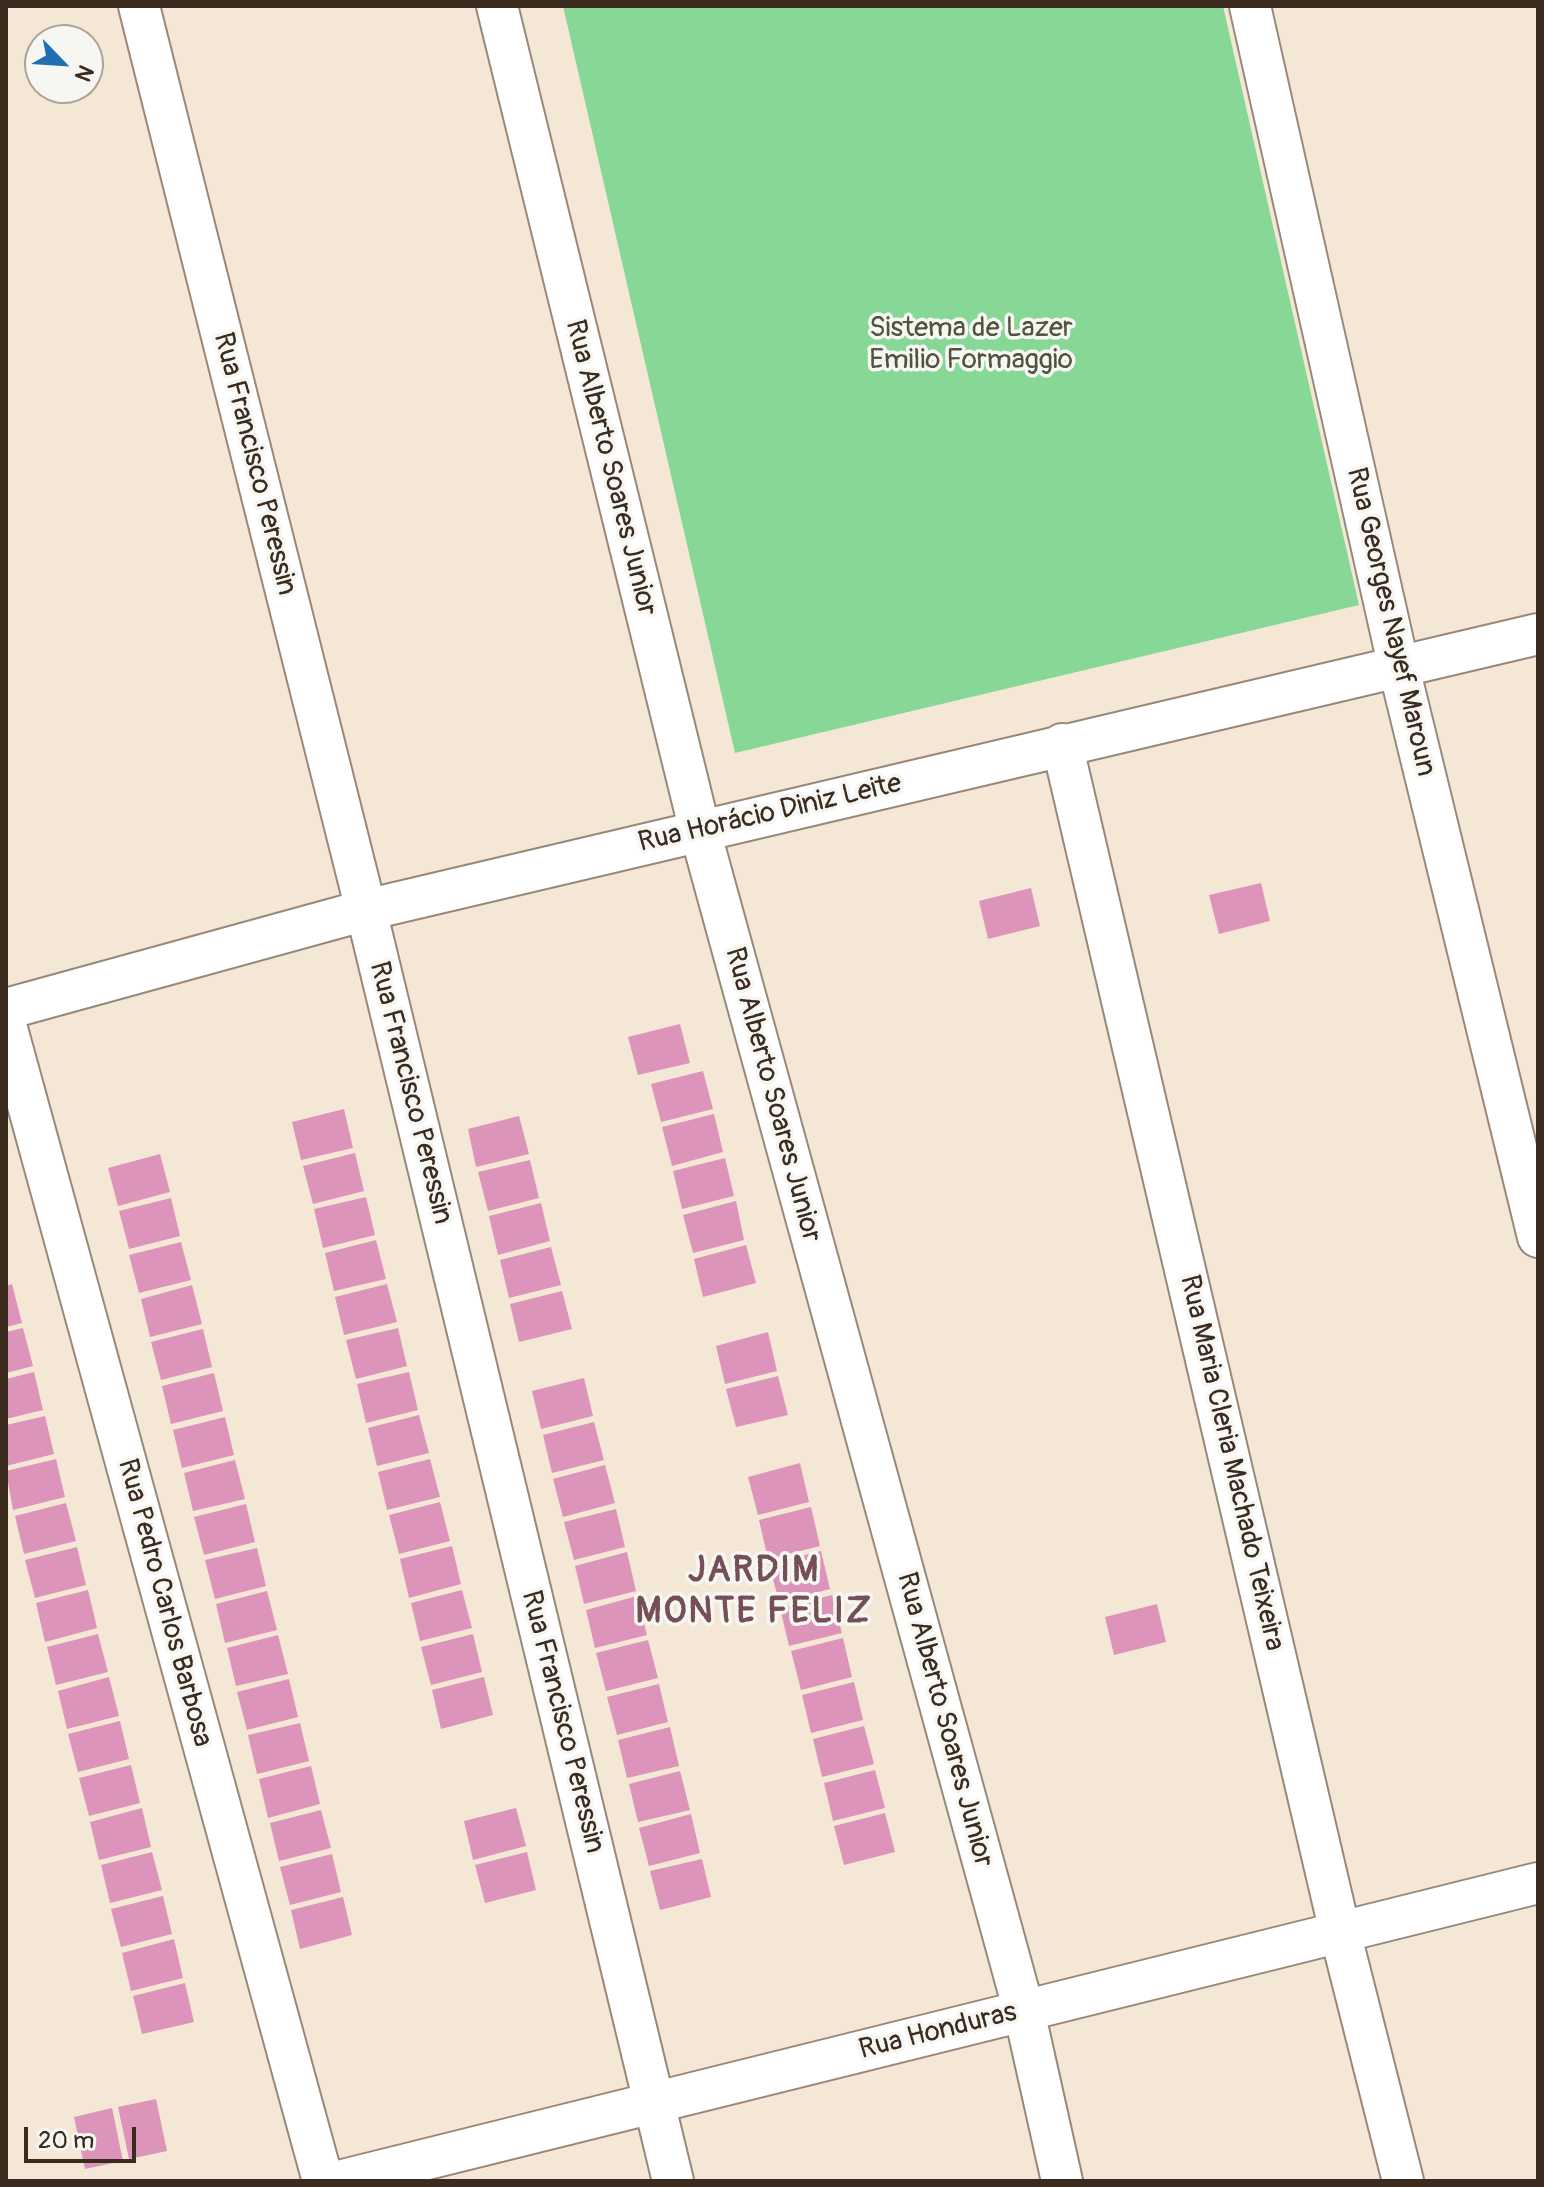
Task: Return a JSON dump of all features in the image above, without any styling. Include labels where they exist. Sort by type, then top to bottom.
[{"type":"street","name":"Rua Francisco Peressin","points":[[139,6],[366,910],[673,2181]]},
{"type":"street","name":"Rua Alberto Soares Junior","points":[[497,6],[700,831],[1024,2011],[1062,2181]]},
{"type":"street","name":"Rua Georges Nayef Maroun","points":[[1250,6],[1399,668],[1538,1237]]},
{"type":"street","name":"Rua Horácio Diniz Leite","points":[[6,1009],[366,910],[1538,634]]},
{"type":"street","name":"Rua Maria Cleria Machado Teixeira","points":[[1062,744],[1340,1932],[1403,2181]]},
{"type":"street","name":"Rua Pedro Carlos Barbosa","points":[[6,1025],[323,2181]]},
{"type":"street","name":"Rua Honduras","points":[[339,2181],[1538,1883]]},
{"type":"green space","name":"Sistema de Lazer Emilio Formaggio","points":[[563,6],[1223,6],[1359,605],[735,753]]},
{"type":"building","points":[[1261,883],[1270,921],[1219,934],[1209,895]]},
{"type":"building","points":[[1031,888],[1040,926],[988,939],[979,901]]},
{"type":"building","points":[[680,1024],[690,1063],[638,1075],[628,1037]]},
{"type":"building","points":[[703,1071],[713,1109],[661,1122],[651,1084]]},
{"type":"building","points":[[344,1109],[353,1148],[301,1160],[292,1122]]},
{"type":"building","points":[[714,1114],[723,1152],[672,1166],[662,1127]]},
{"type":"building","points":[[519,1116],[529,1154],[476,1167],[468,1129]]},
{"type":"building","points":[[355,1153],[364,1191],[313,1204],[303,1166]]},
{"type":"building","points":[[160,1154],[170,1192],[118,1206],[108,1168]]},
{"type":"building","points":[[725,1158],[734,1196],[682,1209],[673,1171]]},
{"type":"building","points":[[530,1160],[539,1198],[488,1211],[478,1172]]},
{"type":"building","points":[[366,1197],[375,1235],[323,1248],[314,1209]]},
{"type":"building","points":[[171,1198],[180,1236],[129,1249],[119,1211]]},
{"type":"building","points":[[736,1201],[744,1240],[693,1253],[683,1215]]},
{"type":"building","points":[[541,1203],[550,1241],[498,1255],[489,1216]]},
{"type":"building","points":[[376,1240],[386,1279],[334,1291],[325,1253]]},
{"type":"building","points":[[181,1242],[191,1280],[139,1293],[129,1255]]},
{"type":"building","points":[[746,1245],[756,1283],[703,1297],[694,1259]]},
{"type":"building","points":[[551,1247],[561,1285],[509,1298],[500,1260]]},
{"type":"building","points":[[12,1284],[22,1323],[6,1327],[6,1286]]},
{"type":"building","points":[[387,1284],[397,1322],[344,1335],[335,1297]]},
{"type":"building","points":[[192,1285],[202,1324],[150,1337],[141,1299]]},
{"type":"building","points":[[562,1291],[572,1329],[519,1342],[510,1304]]},
{"type":"building","points":[[23,1328],[33,1366],[6,1373],[6,1332]]},
{"type":"building","points":[[398,1328],[407,1366],[356,1379],[346,1340]]},
{"type":"building","points":[[203,1329],[212,1367],[161,1380],[151,1342]]},
{"type":"building","points":[[768,1332],[777,1371],[725,1384],[716,1346]]},
{"type":"building","points":[[34,1372],[43,1410],[6,1419],[6,1379]]},
{"type":"building","points":[[409,1372],[418,1410],[366,1423],[357,1384]]},
{"type":"building","points":[[214,1373],[223,1411],[171,1424],[162,1386]]},
{"type":"building","points":[[778,1376],[788,1415],[736,1427],[726,1389]]},
{"type":"building","points":[[584,1378],[593,1416],[541,1429],[532,1391]]},
{"type":"building","points":[[419,1415],[429,1453],[377,1466],[368,1428]]},
{"type":"building","points":[[45,1416],[54,1454],[6,1466],[6,1425]]},
{"type":"building","points":[[225,1417],[234,1455],[182,1468],[173,1430]]},
{"type":"building","points":[[594,1422],[604,1460],[552,1473],[543,1435]]},
{"type":"building","points":[[56,1459],[65,1497],[13,1510],[6,1471]]},
{"type":"building","points":[[430,1459],[440,1497],[387,1510],[378,1472]]},
{"type":"building","points":[[235,1460],[245,1499],[193,1511],[184,1473]]},
{"type":"building","points":[[800,1463],[809,1502],[758,1515],[748,1477]]},
{"type":"building","points":[[605,1465],[615,1503],[563,1517],[553,1479]]},
{"type":"building","points":[[440,1502],[450,1541],[399,1554],[389,1515]]},
{"type":"building","points":[[66,1503],[76,1541],[24,1554],[15,1516]]},
{"type":"building","points":[[246,1504],[255,1542],[204,1555],[194,1517]]},
{"type":"building","points":[[811,1507],[820,1546],[768,1559],[759,1520]]},
{"type":"building","points":[[616,1509],[625,1547],[574,1560],[564,1522]]},
{"type":"building","points":[[452,1546],[461,1584],[409,1598],[400,1559]]},
{"type":"building","points":[[77,1547],[86,1585],[35,1598],[25,1560]]},
{"type":"building","points":[[257,1548],[266,1586],[215,1599],[205,1560]]},
{"type":"building","points":[[821,1551],[830,1589],[779,1602],[769,1564]]},
{"type":"building","points":[[627,1552],[636,1591],[584,1604],[575,1566]]},
{"type":"building","points":[[88,1590],[97,1628],[45,1642],[36,1603]]},
{"type":"building","points":[[462,1590],[472,1628],[420,1641],[411,1603]]},
{"type":"building","points":[[267,1591],[277,1630],[225,1643],[216,1604]]},
{"type":"building","points":[[832,1595],[842,1633],[789,1646],[780,1608]]},
{"type":"building","points":[[637,1596],[647,1635],[595,1648],[586,1610]]},
{"type":"building","points":[[1157,1604],[1166,1642],[1114,1655],[1105,1617]]},
{"type":"building","points":[[98,1634],[108,1672],[56,1685],[47,1647]]},
{"type":"building","points":[[473,1634],[482,1672],[431,1685],[421,1647]]},
{"type":"building","points":[[278,1635],[288,1674],[236,1686],[227,1648]]},
{"type":"building","points":[[843,1638],[852,1677],[801,1690],[791,1651]]},
{"type":"building","points":[[648,1640],[658,1678],[606,1691],[596,1653]]},
{"type":"building","points":[[109,1677],[119,1716],[67,1729],[58,1691]]},
{"type":"building","points":[[484,1677],[493,1715],[441,1729],[432,1690]]},
{"type":"building","points":[[289,1679],[298,1717],[247,1730],[237,1692]]},
{"type":"building","points":[[854,1682],[863,1720],[811,1733],[802,1695]]},
{"type":"building","points":[[659,1684],[668,1722],[617,1735],[607,1697]]},
{"type":"building","points":[[120,1721],[129,1759],[78,1772],[68,1734]]},
{"type":"building","points":[[300,1723],[309,1761],[257,1774],[248,1735]]},
{"type":"building","points":[[864,1726],[874,1764],[822,1777],[813,1739]]},
{"type":"building","points":[[670,1727],[679,1766],[627,1778],[618,1740]]},
{"type":"building","points":[[131,1765],[140,1803],[89,1816],[79,1778]]},
{"type":"building","points":[[311,1766],[320,1804],[268,1818],[259,1779]]},
{"type":"building","points":[[875,1770],[885,1808],[833,1821],[824,1783]]},
{"type":"building","points":[[680,1771],[690,1810],[638,1822],[629,1784]]},
{"type":"building","points":[[142,1808],[151,1847],[99,1860],[90,1822]]},
{"type":"building","points":[[516,1808],[526,1846],[473,1860],[464,1821]]},
{"type":"building","points":[[321,1810],[331,1848],[279,1861],[270,1823]]},
{"type":"building","points":[[885,1813],[895,1852],[844,1865],[834,1826]]},
{"type":"building","points":[[691,1814],[700,1853],[649,1866],[639,1828]]},
{"type":"building","points":[[152,1852],[162,1890],[110,1903],[101,1865]]},
{"type":"building","points":[[527,1852],[536,1890],[485,1903],[475,1865]]},
{"type":"building","points":[[332,1854],[341,1892],[290,1905],[280,1867]]},
{"type":"building","points":[[702,1859],[711,1897],[660,1910],[650,1871]]},
{"type":"building","points":[[163,1896],[172,1934],[121,1947],[111,1909]]},
{"type":"building","points":[[343,1897],[352,1935],[300,1949],[291,1910]]},
{"type":"building","points":[[174,1939],[183,1978],[131,1991],[122,1953]]},
{"type":"building","points":[[185,1983],[194,2022],[142,2034],[133,1996]]},
{"type":"building","points":[[156,2099],[167,2151],[129,2159],[118,2107]]},
{"type":"building","points":[[112,2108],[123,2161],[85,2169],[74,2117]]},
{"type":"district","name":"JARDIM MONTE FELIZ","points":[[754,1592]]}]
